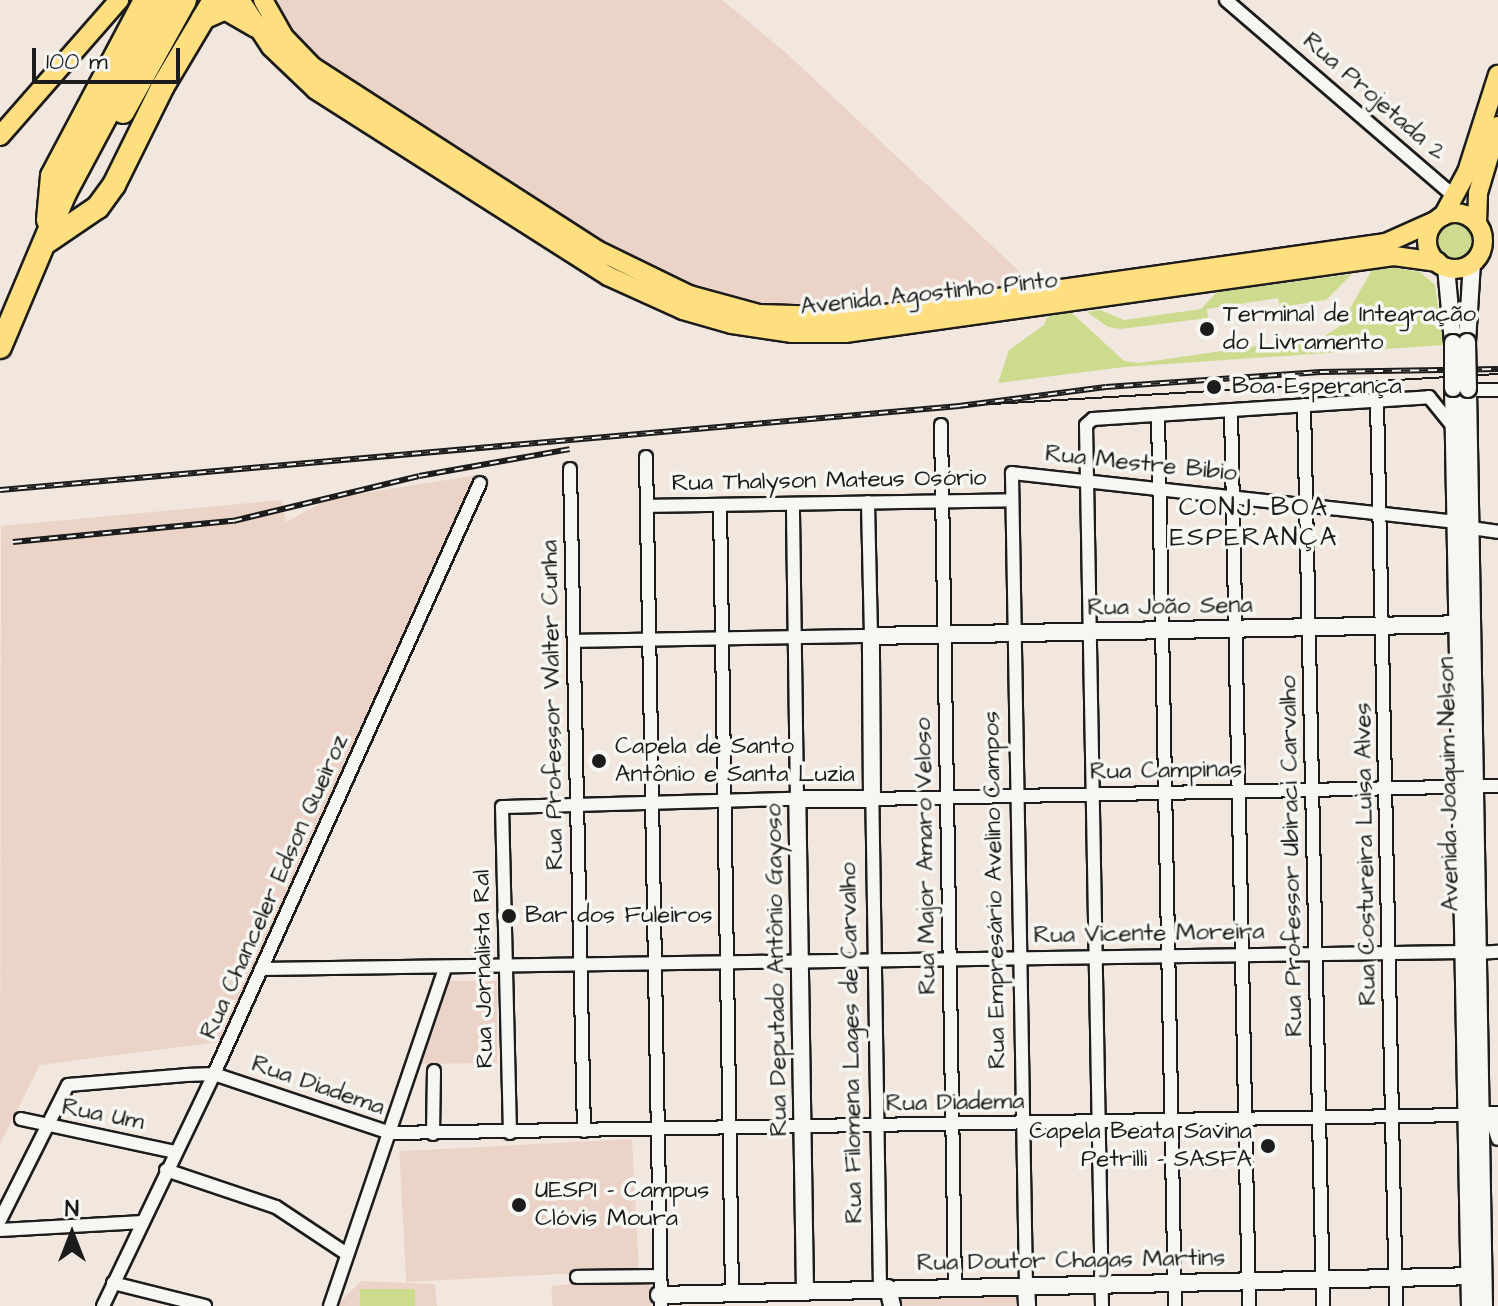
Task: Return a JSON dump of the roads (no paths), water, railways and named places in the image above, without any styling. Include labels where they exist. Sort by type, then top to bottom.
[{"type":"highway","points":[[48,241],[52,176],[145,0]]},
{"type":"highway","points":[[0,347],[48,241],[65,193],[168,0]]},
{"type":"highway","points":[[48,241],[77,200],[185,0]]},
{"type":"highway","points":[[48,241],[98,207],[114,185],[208,9],[225,8],[256,26]]},
{"type":"main road","points":[[0,136],[119,0]]},
{"type":"main road","name":"Avenida Agostinho Pinto","points":[[240,0],[256,26],[316,90],[608,276],[650,297],[732,324],[792,333],[845,333],[1394,256],[1442,265]]},
{"type":"main road","name":"Avenida Agostinho Pinto","points":[[263,0],[284,37],[313,67],[557,226],[638,273],[689,295],[759,314],[824,319],[879,315],[1386,243],[1439,219]]},
{"type":"main road","points":[[1498,75],[1455,197],[1427,238],[1442,265],[1472,263],[1483,239],[1477,223],[1478,193],[1498,126]]},
{"type":"main road","points":[[1439,219],[1461,214],[1477,223]]},
{"type":"street","name":"Rua Projetada 2","points":[[1226,0],[1455,197]]},
{"type":"street","name":"Avenida Joaquim Nelson","points":[[1460,343],[1472,263]]},
{"type":"street","name":"Avenida Joaquim Nelson","points":[[1442,265],[1460,343],[1466,389],[1464,624],[1469,953],[1483,1115],[1476,1276],[1470,1306]]},
{"type":"street","name":"Avenida Joaquim Nelson","points":[[1464,525],[1454,428],[1466,389]]},
{"type":"street","points":[[1466,389],[1498,390]]},
{"type":"street","points":[[1102,1306],[1085,430],[1093,419],[1429,397],[1454,428]]},
{"type":"street","name":"Rua Costureira Luisa Alves","points":[[1377,401],[1396,1306]]},
{"type":"street","name":"Rua Professor Ubiraci Carvalho","points":[[1304,405],[1323,1306]]},
{"type":"street","points":[[1231,410],[1249,1306]]},
{"type":"street","points":[[1158,415],[1175,1306]]},
{"type":"street","name":"Rua Major Amaro Veloso","points":[[941,425],[955,1286]]},
{"type":"street","points":[[646,457],[658,1276],[663,1301]]},
{"type":"street","name":"Rua Professor Walter Cunha","points":[[570,469],[584,1131]]},
{"type":"street","name":"Rua Mestre Bibio","points":[[1012,473],[1307,503],[1498,532]]},
{"type":"street","name":"Rua Empresário Avelino Campos","points":[[1012,473],[1027,1306]]},
{"type":"street","name":"Rua Chanceler Edson Queiroz","points":[[103,1306],[214,1074],[480,483]]},
{"type":"street","name":"Rua Thalyson Mateus Osório","points":[[647,506],[1012,500]]},
{"type":"street","points":[[577,805],[872,799],[868,502]]},
{"type":"street","name":"Rua Deputado Antônio Gayoso","points":[[793,504],[808,1296]]},
{"type":"street","points":[[720,505],[734,1298]]},
{"type":"street","name":"Rua João Sena","points":[[871,636],[1464,624]]},
{"type":"street","points":[[574,641],[871,636]]},
{"type":"street","name":"Rua Campinas","points":[[872,799],[1498,786]]},
{"type":"street","name":"Rua Filomena Lages de Carvalho","points":[[872,799],[877,1126],[884,1288],[892,1306]]},
{"type":"street","name":"Rua Jornalista Ral","points":[[510,1133],[505,805],[577,805]]},
{"type":"street","name":"Rua Vicente Moreira","points":[[261,969],[445,969],[1316,952],[1498,952]]},
{"type":"street","points":[[330,1306],[445,969]]},
{"type":"street","points":[[433,1134],[434,1071]]},
{"type":"street","points":[[0,1220],[68,1085],[214,1074]]},
{"type":"street","name":"Rua Diadema","points":[[214,1074],[390,1133],[1483,1115]]},
{"type":"street","points":[[1483,1115],[1498,1139]]},
{"type":"street","name":"Rua Um","points":[[21,1119],[175,1152]]},
{"type":"street","points":[[166,1170],[276,1207],[347,1254]]},
{"type":"street","points":[[0,1230],[143,1222]]},
{"type":"street","points":[[577,1277],[658,1276]]},
{"type":"street","name":"Avenida Joaquim Nelson","points":[[1476,1276],[1484,1306]]},
{"type":"street","name":"Rua Doutor Chagas Martins","points":[[663,1301],[808,1296],[884,1288],[1476,1276]]},
{"type":"street","points":[[113,1283],[205,1306]]},
{"type":"tram line","points":[[959,406],[1498,374]]},
{"type":"railway","points":[[0,490],[959,406],[1106,387],[1320,372],[1498,369]]},
{"type":"railway","points":[[13,542],[233,521],[419,476],[570,449]]},
{"type":"place","name":"Terminal de Integração do Livramento","points":[[1207,329]]},
{"type":"place","name":"Boa Esperança","points":[[1214,387]]},
{"type":"place","name":"Capela de Santo Antônio e Santa Luzia","points":[[599,761]]},
{"type":"place","name":"Bar dos Fuleiros","points":[[509,916]]},
{"type":"place","name":"Capela Beata Savina Petrilli - SASFA","points":[[1268,1146]]},
{"type":"place","name":"UESPI - Campus Clóvis Moura","points":[[519,1205]]},
{"type":"district","name":"CONJ. BOA ESPERANÇA","points":[[1254,523]]}]
